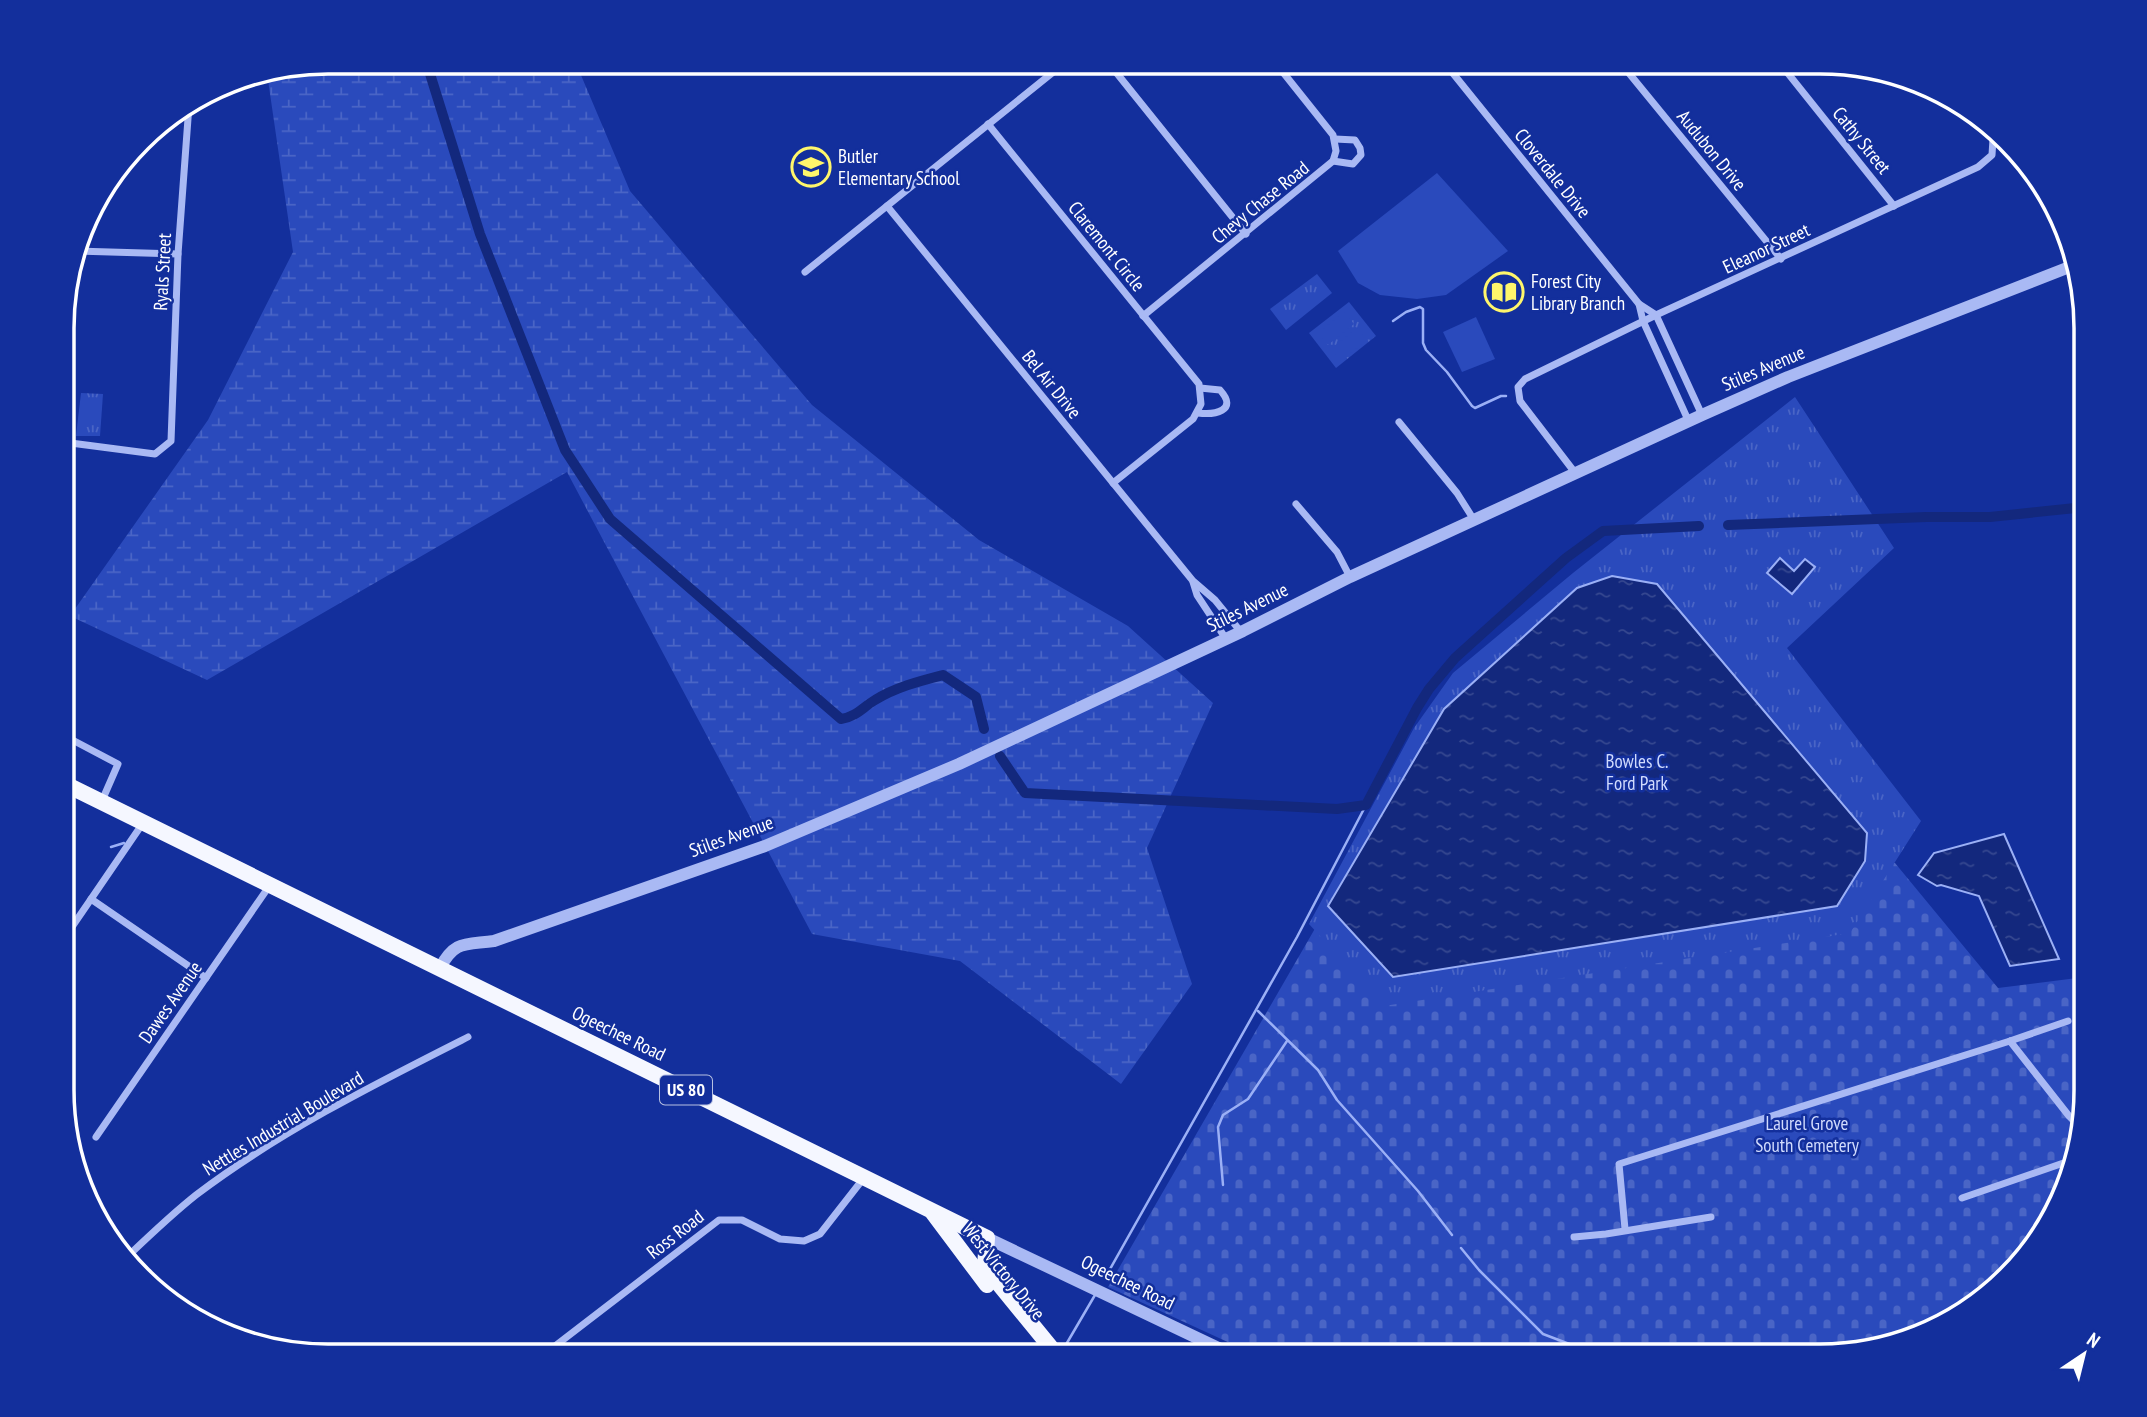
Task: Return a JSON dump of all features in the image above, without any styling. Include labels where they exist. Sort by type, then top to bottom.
[{"type":"main road","name":"Ogeechee Road","points":[[74,788],[987,1238]]},
{"type":"main road","name":"West Victory Drive","points":[[932,1211],[977,1273],[1035,1344]]},
{"type":"main road","name":"West Victory Drive","points":[[987,1238],[985,1267],[1047,1344]]},
{"type":"street","points":[[805,272],[1051,74]]},
{"type":"street","points":[[1117,74],[1246,234]]},
{"type":"street","points":[[1284,74],[1335,139],[1355,141],[1360,148],[1361,155],[1353,164],[1333,162]]},
{"type":"street","name":"Cloverdale Drive","points":[[1453,74],[1639,304],[1656,315]]},
{"type":"street","name":"Audubon Drive","points":[[1630,74],[1781,259]]},
{"type":"street","name":"Cathy Street","points":[[1788,74],[1894,206]]},
{"type":"street","name":"Ryals Street","points":[[74,443],[155,454],[172,441],[178,254],[187,115]]},
{"type":"street","name":"Claremont Circle","points":[[988,124],[1193,374],[1200,388],[1220,390],[1224,396],[1226,403],[1223,410],[1217,414],[1198,413],[1178,433],[1113,483]]},
{"type":"street","name":"Chevy Chase Road","points":[[1143,316],[1333,162],[1335,139]]},
{"type":"street","name":"Eleanor Street","points":[[1576,474],[1520,401],[1518,387],[1525,379],[1643,321],[1978,167],[1992,155],[1993,142]]},
{"type":"street","name":"Bel Air Drive","points":[[887,206],[1193,581],[1215,600],[1241,632]]},
{"type":"street","points":[[85,251],[178,254]]},
{"type":"street","name":"Stiles Avenue","points":[[440,968],[447,953],[454,946],[494,941],[765,846],[959,764],[1241,632],[1350,577],[1702,415],[1788,377],[2067,268]]},
{"type":"street","name":"Cloverdale Drive","points":[[1639,304],[1643,321],[1689,422]]},
{"type":"street","points":[[1656,315],[1702,415]]},
{"type":"street","points":[[1198,413],[1201,404],[1200,388]]},
{"type":"street","points":[[1399,422],[1450,484],[1474,520]]},
{"type":"street","points":[[1296,505],[1337,552],[1350,577]]},
{"type":"street","name":"Bel Air Drive","points":[[1193,581],[1197,595],[1226,639]]},
{"type":"street","points":[[74,740],[118,764],[101,803]]},
{"type":"street","points":[[74,925],[143,822]]},
{"type":"street","name":"Dawes Avenue","points":[[96,1137],[270,884]]},
{"type":"street","points":[[91,900],[206,978]]},
{"type":"street","points":[[1625,1229],[1619,1164],[2068,1021]]},
{"type":"street","name":"Nettles Industrial Boulevard","points":[[133,1252],[197,1195],[268,1146],[324,1113],[468,1038]]},
{"type":"street","points":[[2010,1041],[2072,1119]]},
{"type":"street","points":[[1962,1198],[2062,1163]]},
{"type":"street","name":"Ross Road","points":[[558,1344],[719,1220],[742,1220],[780,1239],[804,1241],[820,1234],[863,1178]]},
{"type":"street","points":[[1574,1237],[1711,1217]]},
{"type":"street","name":"Ogeechee Road","points":[[987,1238],[1210,1344]]},
{"type":"green space","points":[[311,74],[580,74],[630,191],[812,405],[979,540],[1128,626],[1213,703],[1147,848],[1192,984],[1121,1084],[960,961],[812,934],[567,472],[207,680],[74,618],[74,610],[208,420],[293,252],[268,80]]},
{"type":"green space","points":[[1437,173],[1508,251],[1446,295],[1417,299],[1380,295],[1358,283],[1338,251]]},
{"type":"green space","points":[[1317,274],[1332,293],[1286,330],[1270,309]]},
{"type":"green space","points":[[1349,302],[1376,336],[1336,368],[1309,333]]},
{"type":"green space","points":[[1344,312],[1354,324],[1328,345],[1318,333]]},
{"type":"green space","points":[[1476,317],[1495,359],[1462,372],[1443,332]]},
{"type":"green space","points":[[1357,328],[1367,340],[1341,361],[1331,349]]},
{"type":"green space","points":[[81,393],[103,394],[100,436],[76,436]]},
{"type":"green space","name":"Bowles C. Ford Park","points":[[1795,397],[1894,548],[1787,648],[1921,821],[1850,933],[1384,1006],[1309,924],[1414,728],[1453,673],[1573,573]]},
{"type":"green space","name":"Laurel Grove South Cemetery","points":[[1865,861],[1895,863],[1998,988],[2074,978],[2073,1106],[2069,1139],[2060,1171],[2031,1231],[1987,1280],[1961,1301],[1932,1317],[1869,1339],[1820,1344],[1232,1344],[1108,1287],[1328,906]]},
{"type":"water","points":[[1780,558],[1794,571],[1805,559],[1815,567],[1792,594],[1767,573]]},
{"type":"water","name":"Bowles C. Ford Park","points":[[1612,576],[1657,584],[1867,833],[1865,861],[1837,906],[1393,977],[1328,906],[1444,709],[1577,588]]},
{"type":"water","points":[[2004,834],[2059,959],[2010,966],[1979,896],[1937,886],[1918,875],[1934,853]]},
{"type":"waterway","points":[[430,74],[480,234],[565,450],[610,519],[841,719],[855,714],[891,691],[943,675],[976,697],[984,729]]},
{"type":"waterway","points":[[1393,321],[1406,312],[1420,307],[1423,309],[1423,343],[1426,350],[1475,408],[1506,396]]},
{"type":"waterway","points":[[1728,525],[1990,517],[2074,508]]},
{"type":"waterway","points":[[1000,756],[1025,793],[1337,809],[1366,805],[1429,689],[1455,658],[1566,558],[1603,531],[1699,526]]},
{"type":"waterway","points":[[1105,1278],[1297,937],[1366,805]]},
{"type":"waterway","points":[[111,847],[124,843]]},
{"type":"waterway","points":[[1258,1011],[1318,1070],[1337,1100],[1418,1191],[1452,1235]]},
{"type":"waterway","points":[[1223,1185],[1218,1127],[1223,1115],[1248,1099],[1287,1041]]},
{"type":"waterway","points":[[1461,1248],[1479,1270],[1543,1334],[1569,1344]]},
{"type":"waterway","points":[[1066,1344],[1095,1295]]},
{"type":"place","name":"Butler Elementary School","points":[[811,167]]},
{"type":"place","name":"Forest City Library Branch","points":[[1504,292]]}]
